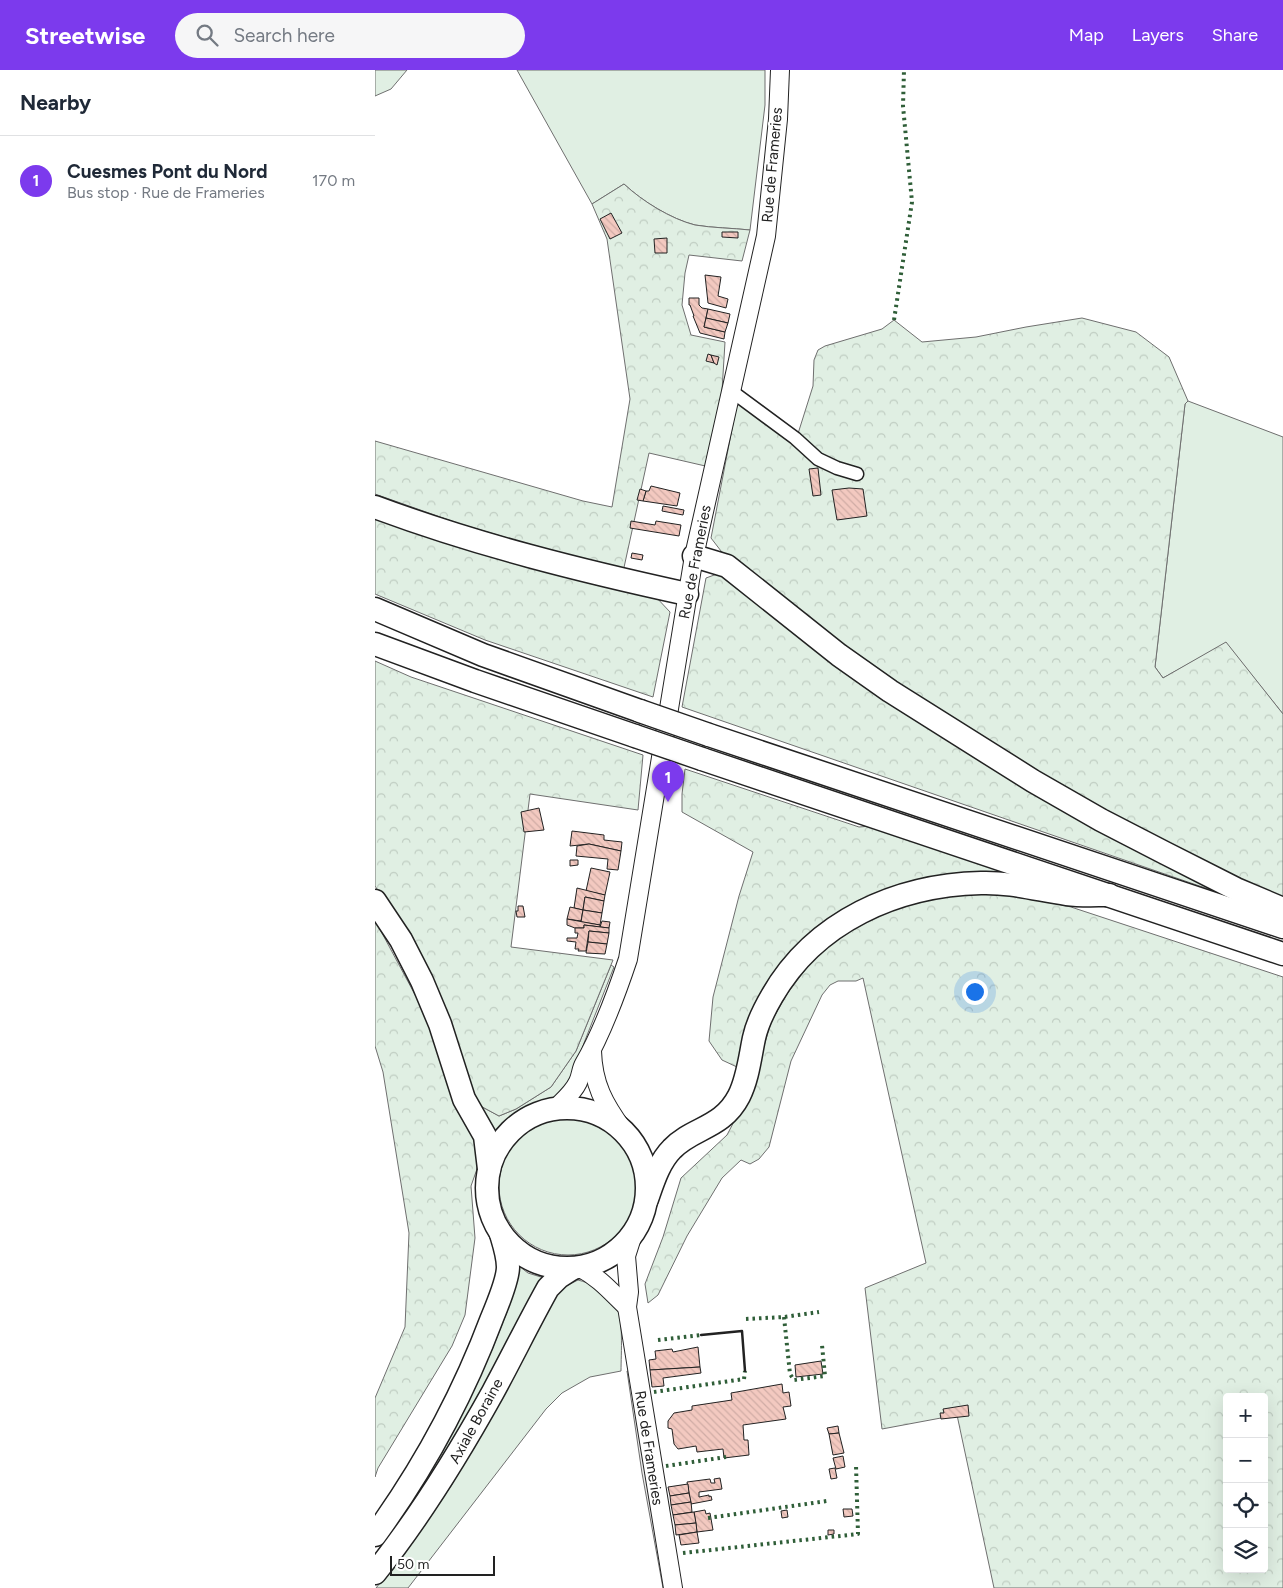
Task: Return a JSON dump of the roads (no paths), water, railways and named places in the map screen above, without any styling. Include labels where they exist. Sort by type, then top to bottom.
[{"type":"highway","points":[[375,507],[513,553],[687,594]]},
{"type":"highway","points":[[694,556],[727,566],[823,643],[890,691],[1033,781],[1101,820],[1165,853],[1236,889],[1283,909]]},
{"type":"highway","points":[[375,609],[483,655],[640,711],[1283,927]]},
{"type":"highway","points":[[375,644],[475,681],[702,759],[1283,954]]},
{"type":"highway","points":[[375,901],[401,940],[422,981],[440,1024],[464,1099],[485,1136],[489,1170],[487,1186],[489,1202],[493,1218],[501,1233],[511,1246],[539,1264],[556,1268],[576,1268],[595,1263],[610,1256],[623,1246],[633,1234],[642,1218],[647,1199],[662,1163],[672,1148],[690,1136],[713,1125],[729,1111],[739,1096],[747,1073],[755,1035],[771,996],[793,964],[820,937],[849,917],[877,903],[910,892],[952,885],[982,882],[1021,885],[1068,894],[1109,895]]},
{"type":"highway","points":[[489,1170],[503,1141],[513,1129],[526,1120],[540,1113],[555,1109],[585,1110],[599,1114],[623,1130],[635,1145],[643,1162],[647,1180],[647,1199]]},
{"type":"highway","name":"Axiale Boraine","points":[[375,1535],[426,1457],[453,1408],[481,1347],[496,1308],[508,1268],[501,1233]]},
{"type":"highway","name":"Axiale Boraine","points":[[375,1573],[394,1550],[442,1480],[488,1400],[548,1288],[559,1277],[576,1268]]},
{"type":"main road","name":"Rue de Frameries","points":[[555,1109],[570,1094],[578,1082],[583,1066],[614,1000],[628,959],[694,556],[766,236],[778,119],[779,70]]},
{"type":"main road","points":[[592,1050],[593,1066],[603,1100],[623,1130]]},
{"type":"main road","name":"Rue de Frameries","points":[[633,1234],[626,1256],[629,1292],[627,1308],[673,1588]]},
{"type":"main road","points":[[576,1268],[593,1274],[627,1308]]},
{"type":"street","points":[[730,390],[795,438],[818,459],[837,468],[857,474]]},
{"type":"place","name":"Cuesmes Pont du Nord","points":[[668,802]]}]
